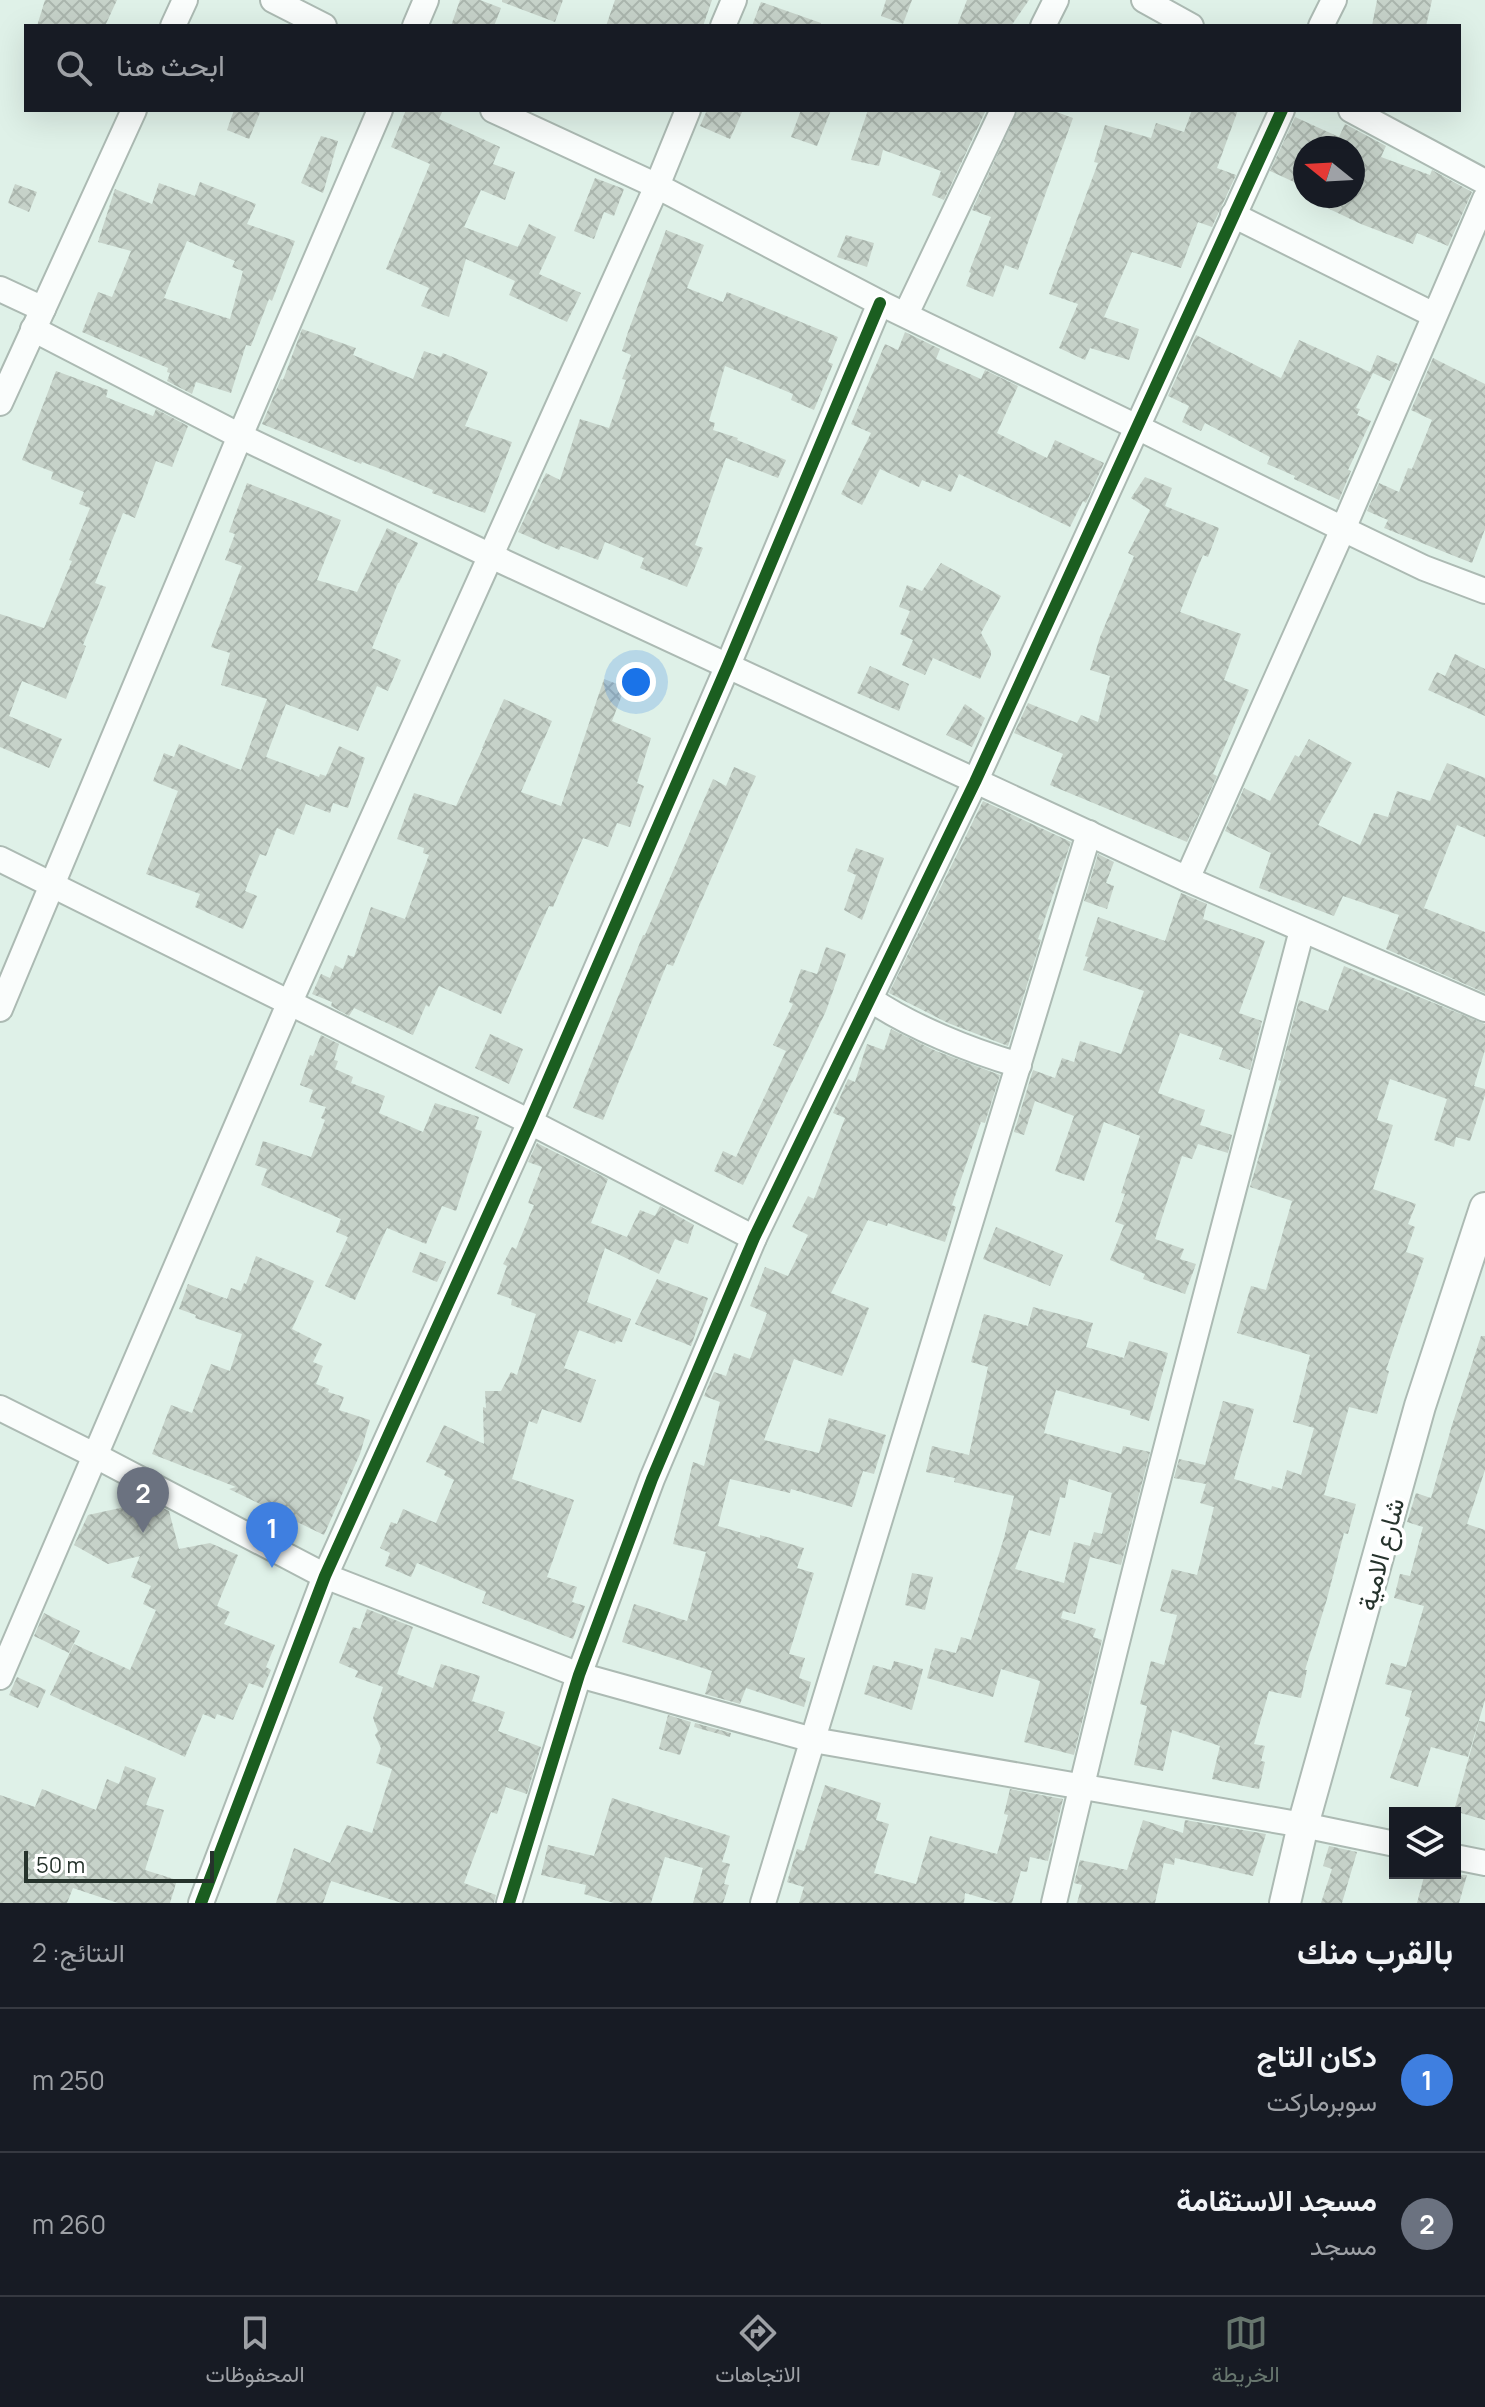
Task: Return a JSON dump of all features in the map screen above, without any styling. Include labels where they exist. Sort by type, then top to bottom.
[{"type":"street","points":[[174,24],[185,0]]},
{"type":"street","points":[[416,24],[426,0]]},
{"type":"street","points":[[724,24],[734,0]]},
{"type":"street","points":[[1044,24],[1056,0]]},
{"type":"street","points":[[1144,0],[1187,24]]},
{"type":"street","points":[[1322,24],[1334,0]]},
{"type":"street","points":[[281,2],[320,24]]},
{"type":"street","points":[[0,403],[133,112]]},
{"type":"street","points":[[0,1009],[379,112]]},
{"type":"street","points":[[497,112],[657,186],[880,303],[1343,529],[1424,568],[1485,591]]},
{"type":"street","points":[[0,1677],[289,1004],[657,186],[687,112]]},
{"type":"street","points":[[906,314],[1002,112]]},
{"type":"street","points":[[509,1903],[579,1675],[652,1479],[754,1238],[975,782],[1281,112]]},
{"type":"street","points":[[1355,112],[1485,182]]},
{"type":"street","points":[[1187,879],[1485,199]]},
{"type":"street","points":[[1233,215],[1434,315]]},
{"type":"street","points":[[0,289],[38,319],[240,436],[975,782],[1187,879],[1485,1009]]},
{"type":"street","points":[[201,1903],[325,1576],[530,1122],[728,665],[880,303]]},
{"type":"street","points":[[763,1903],[1089,833]]},
{"type":"street","points":[[0,859],[530,1122],[754,1238]]},
{"type":"street","points":[[1054,1903],[1196,1334],[1302,930]]},
{"type":"street","points":[[870,999],[899,1017],[985,1055],[1019,1065]]},
{"type":"street","name":"شارع الامية","points":[[1285,1903],[1303,1825],[1420,1406],[1485,1208]]},
{"type":"street","points":[[0,1408],[325,1576],[579,1675],[813,1740],[1389,1843]]},
{"type":"street","points":[[1461,1858],[1485,1863]]},
{"type":"building","points":[[45,0],[117,0],[106,24],[38,24]]},
{"type":"building","points":[[460,0],[480,0],[501,8],[495,24],[452,24]]},
{"type":"building","points":[[502,0],[563,0],[555,22]]},
{"type":"building","points":[[615,0],[712,0],[704,24],[607,24]]},
{"type":"building","points":[[886,0],[912,0],[903,24],[881,16]]},
{"type":"building","points":[[967,0],[1029,0],[1012,24],[958,24]]},
{"type":"building","points":[[1377,0],[1432,0],[1426,24],[1372,24]]},
{"type":"building","points":[[761,2],[821,23],[821,24],[753,24]]},
{"type":"building","points":[[233,112],[260,112],[249,139],[227,130]]},
{"type":"building","points":[[405,112],[442,112],[439,119],[500,147],[493,164],[515,172],[505,200],[481,190],[464,227],[518,247],[529,224],[556,237],[539,274],[581,293],[567,322],[509,295],[515,281],[466,259],[449,317],[421,306],[429,288],[386,269],[430,164],[391,147]]},
{"type":"building","points":[[706,112],[742,112],[730,139],[700,126]]},
{"type":"building","points":[[800,112],[830,112],[817,146],[791,137]]},
{"type":"building","points":[[867,112],[985,112],[944,200],[932,195],[941,171],[883,150],[879,166],[851,160]]},
{"type":"building","points":[[1017,112],[1056,112],[1073,118],[1018,270],[1005,265],[993,297],[966,286],[991,217],[972,210]]},
{"type":"building","points":[[1191,112],[1237,112],[1217,168],[1236,175],[1212,227],[1198,222],[1181,268],[1132,252],[1104,317],[1139,329],[1129,360],[1090,348],[1085,360],[1059,348],[1078,304],[1049,294],[1098,163],[1094,162],[1105,125],[1151,138],[1156,123],[1184,132]]},
{"type":"building","points":[[1295,117],[1337,136],[1293,136],[1293,182],[1270,171]]},
{"type":"building","points":[[1345,124],[1386,146],[1381,157],[1430,175],[1432,170],[1472,192],[1448,246],[1417,233],[1413,244],[1327,208],[1365,208],[1365,136],[1339,136]]},
{"type":"building","points":[[321,136],[338,141],[323,193],[301,183]]},
{"type":"building","points":[[595,178],[624,189],[614,216],[604,212],[594,239],[574,231]]},
{"type":"building","points":[[200,182],[256,204],[247,224],[295,241],[251,346],[246,345],[231,393],[196,382],[192,394],[167,381],[168,368],[82,332],[98,292],[112,297],[131,251],[98,242],[115,189],[152,204],[159,183],[195,196]],"holes":[[[187,241],[235,261],[232,267],[243,271],[230,319],[164,298]]]},
{"type":"building","points":[[15,184],[37,192],[29,212],[8,203]]},
{"type":"building","points":[[666,230],[704,245],[687,288],[723,302],[727,292],[838,337],[828,362],[833,364],[814,410],[791,400],[793,394],[725,366],[709,421],[715,423],[713,430],[786,460],[778,478],[726,458],[695,545],[703,548],[687,587],[640,568],[644,558],[605,542],[598,560],[561,546],[559,550],[518,532],[546,473],[560,480],[580,419],[609,428],[626,380],[622,379],[631,355],[622,351]]},
{"type":"building","points":[[846,235],[874,243],[867,267],[837,257]]},
{"type":"building","points":[[302,329],[356,348],[353,355],[413,379],[424,351],[441,357],[443,353],[488,372],[465,426],[512,442],[485,513],[432,493],[433,490],[394,474],[262,424]]},
{"type":"building","points":[[905,332],[940,349],[936,359],[981,379],[985,370],[1018,386],[997,433],[1047,458],[1055,440],[1104,463],[1086,503],[1083,501],[1070,527],[959,474],[951,492],[922,480],[919,487],[880,469],[862,505],[841,494],[871,433],[851,424],[885,344],[898,350]]},
{"type":"building","points":[[1196,335],[1281,378],[1299,340],[1370,372],[1377,355],[1398,364],[1390,381],[1373,373],[1356,408],[1360,409],[1357,415],[1371,421],[1348,470],[1351,471],[1339,500],[1267,464],[1270,457],[1205,423],[1201,431],[1182,422],[1189,406],[1168,396]]},
{"type":"building","points":[[1433,358],[1485,384],[1485,529],[1472,563],[1384,528],[1388,520],[1367,511],[1379,483],[1399,492],[1408,468],[1412,469],[1432,420],[1411,410]]},
{"type":"building","points":[[56,371],[108,390],[106,397],[153,416],[156,409],[188,426],[172,467],[156,461],[135,518],[123,513],[95,583],[106,587],[66,699],[22,681],[9,716],[62,739],[49,768],[0,747],[0,614],[44,628],[90,508],[79,504],[84,492],[51,479],[53,472],[22,460]]},
{"type":"building","points":[[1145,477],[1172,488],[1165,506],[1219,528],[1208,557],[1203,555],[1180,612],[1241,634],[1224,680],[1249,690],[1213,774],[1217,776],[1187,842],[1050,785],[1063,754],[1014,733],[1028,703],[1077,723],[1081,715],[1098,722],[1110,676],[1090,670],[1100,637],[1134,556],[1128,553],[1150,510],[1131,498]]},
{"type":"building","points":[[247,483],[341,520],[317,580],[357,592],[387,528],[418,543],[372,648],[401,660],[388,691],[377,686],[358,731],[286,704],[266,757],[319,777],[320,774],[326,776],[339,746],[365,758],[348,808],[333,803],[330,813],[306,804],[294,835],[277,828],[266,856],[260,854],[245,891],[257,896],[243,929],[195,907],[200,894],[146,874],[178,791],[153,781],[164,753],[174,757],[179,744],[241,770],[267,699],[221,685],[230,653],[211,647],[242,566],[225,560],[235,534],[229,532]]},
{"type":"building","points":[[941,563],[1001,596],[981,633],[991,655],[980,679],[933,658],[925,675],[902,665],[913,640],[900,634],[910,611],[899,607],[907,585],[922,591]]},
{"type":"building","points":[[1455,654],[1485,669],[1485,716],[1428,690],[1437,672],[1445,676]]},
{"type":"building","points":[[870,666],[909,684],[899,711],[857,693]]},
{"type":"building","points":[[604,679],[625,687],[612,721],[651,738],[637,783],[644,786],[630,827],[617,823],[608,847],[583,838],[501,1014],[439,986],[429,1007],[426,1005],[413,1035],[354,1008],[349,1016],[331,1006],[332,1002],[312,994],[321,974],[330,978],[335,965],[343,969],[348,955],[354,957],[371,907],[405,919],[429,855],[423,853],[424,848],[397,839],[414,793],[456,806],[504,699],[552,721],[521,792],[561,806]]},
{"type":"building","points":[[965,704],[985,718],[972,747],[946,735]]},
{"type":"building","points":[[1309,739],[1352,763],[1318,825],[1360,845],[1374,813],[1388,817],[1397,791],[1430,801],[1447,763],[1485,778],[1485,837],[1457,825],[1424,908],[1485,932],[1485,993],[1386,949],[1399,915],[1343,896],[1334,916],[1259,888],[1271,853],[1225,831],[1244,788],[1270,801],[1295,755],[1299,757]]},
{"type":"building","points":[[734,767],[756,776],[673,966],[667,964],[603,1120],[573,1108],[643,935],[713,779],[726,786]]},
{"type":"building","points":[[983,801],[1071,842],[1038,939],[1041,940],[1008,1046],[948,1023],[889,993]]},
{"type":"building","points":[[856,848],[884,858],[862,920],[844,910],[856,875],[847,871]]},
{"type":"building","points":[[1098,854],[1114,862],[1106,883],[1114,886],[1107,909],[1084,901]]},
{"type":"building","points":[[1181,893],[1207,904],[1203,919],[1265,941],[1239,1013],[1262,1021],[1250,1070],[1219,1059],[1223,1048],[1180,1033],[1158,1093],[1205,1110],[1200,1125],[1232,1135],[1228,1153],[1198,1144],[1192,1159],[1182,1156],[1155,1239],[1184,1249],[1180,1259],[1196,1264],[1185,1294],[1143,1279],[1145,1274],[1110,1260],[1124,1225],[1115,1222],[1140,1136],[1104,1122],[1084,1181],[1055,1171],[1074,1116],[1035,1101],[1024,1135],[1014,1132],[1033,1070],[1055,1078],[1062,1058],[1074,1062],[1080,1041],[1121,1054],[1144,991],[1083,970],[1098,917],[1165,941]]},
{"type":"building","points":[[826,947],[846,954],[826,1011],[743,1185],[714,1171],[723,1151],[736,1157],[786,1051],[773,1045],[793,1004],[789,1002],[801,969],[817,974]]},
{"type":"building","points":[[1344,966],[1485,1024],[1485,1050],[1474,1086],[1485,1089],[1485,1095],[1470,1141],[1456,1137],[1454,1147],[1434,1140],[1447,1099],[1390,1079],[1377,1120],[1393,1125],[1373,1189],[1416,1204],[1408,1224],[1415,1227],[1406,1252],[1424,1258],[1386,1370],[1389,1371],[1377,1414],[1349,1407],[1324,1495],[1356,1504],[1348,1534],[1344,1533],[1305,1670],[1301,1698],[1269,1691],[1254,1744],[1265,1746],[1259,1789],[1212,1779],[1220,1746],[1172,1730],[1163,1771],[1134,1765],[1147,1706],[1140,1704],[1151,1661],[1164,1665],[1177,1615],[1160,1611],[1172,1569],[1197,1575],[1214,1507],[1200,1503],[1206,1484],[1174,1478],[1179,1459],[1205,1465],[1223,1401],[1254,1409],[1234,1479],[1271,1490],[1272,1486],[1282,1489],[1287,1470],[1301,1475],[1314,1428],[1293,1422],[1310,1355],[1237,1333],[1251,1286],[1266,1290],[1292,1201],[1250,1187],[1281,1081],[1278,1080],[1299,1000],[1328,1011]]},
{"type":"building","points":[[891,1029],[936,1051],[1000,1075],[985,1123],[981,1122],[952,1205],[956,1207],[945,1242],[888,1223],[887,1226],[868,1220],[831,1293],[869,1308],[842,1376],[794,1359],[764,1440],[819,1453],[829,1418],[886,1435],[874,1474],[863,1471],[852,1507],[791,1489],[790,1493],[730,1479],[718,1526],[804,1548],[797,1568],[814,1573],[789,1654],[805,1658],[799,1678],[811,1682],[804,1707],[746,1688],[740,1704],[705,1694],[712,1671],[622,1642],[634,1604],[687,1621],[706,1552],[673,1544],[693,1462],[704,1466],[720,1402],[704,1396],[714,1372],[726,1376],[734,1353],[750,1359],[767,1313],[750,1306],[765,1267],[788,1276],[808,1235],[792,1227],[808,1196],[814,1199],[845,1118],[833,1113],[848,1079],[855,1082],[867,1044],[884,1050]]},
{"type":"building","points":[[490,1034],[523,1049],[509,1084],[475,1068]]},
{"type":"building","points":[[321,1035],[339,1044],[334,1060],[338,1061],[335,1069],[353,1077],[351,1083],[385,1096],[379,1113],[423,1132],[435,1103],[479,1117],[475,1129],[482,1131],[456,1211],[442,1206],[426,1244],[387,1228],[355,1300],[325,1286],[348,1237],[336,1232],[341,1219],[261,1185],[267,1169],[255,1165],[263,1141],[311,1157],[325,1120],[321,1118],[326,1107],[309,1102],[313,1090],[300,1085]]},
{"type":"building","points":[[537,1143],[608,1179],[591,1223],[627,1237],[640,1210],[655,1216],[660,1206],[694,1225],[688,1244],[675,1239],[659,1274],[605,1248],[587,1302],[631,1319],[622,1342],[616,1341],[615,1344],[579,1330],[564,1368],[596,1380],[581,1423],[542,1409],[537,1424],[529,1421],[512,1479],[574,1500],[547,1577],[577,1587],[572,1602],[585,1606],[573,1639],[482,1603],[486,1592],[417,1563],[411,1577],[385,1566],[390,1553],[380,1548],[391,1522],[397,1524],[403,1509],[436,1523],[454,1480],[444,1475],[446,1471],[426,1462],[444,1425],[484,1444],[485,1391],[501,1391],[511,1372],[517,1375],[536,1314],[511,1305],[512,1299],[497,1294],[507,1266],[503,1264],[512,1247],[516,1249],[534,1205],[528,1203],[542,1167],[528,1162]]},
{"type":"building","points":[[996,1227],[1063,1255],[1050,1286],[983,1259]]},
{"type":"building","points":[[420,1252],[446,1262],[437,1282],[412,1272]]},
{"type":"building","points":[[256,1256],[314,1281],[292,1329],[322,1344],[313,1362],[323,1366],[316,1384],[344,1397],[339,1410],[370,1420],[360,1454],[324,1535],[229,1489],[236,1487],[152,1454],[171,1405],[192,1413],[211,1364],[230,1371],[242,1334],[195,1318],[196,1315],[179,1309],[188,1284],[227,1299],[231,1288],[241,1291],[246,1284]]},
{"type":"building","points":[[657,1279],[708,1298],[691,1346],[635,1324]]},
{"type":"building","points":[[1033,1307],[1093,1323],[1086,1347],[1124,1358],[1129,1341],[1168,1353],[1149,1421],[1130,1415],[1131,1411],[1056,1390],[1044,1433],[1121,1454],[1123,1446],[1150,1452],[1121,1565],[1090,1557],[1075,1614],[1063,1611],[1061,1618],[1096,1629],[1093,1637],[1102,1640],[1074,1755],[1024,1742],[1040,1681],[1001,1669],[993,1697],[927,1678],[935,1648],[956,1653],[961,1637],[971,1640],[1004,1538],[1014,1496],[926,1472],[932,1446],[969,1455],[988,1367],[971,1362],[984,1314],[1028,1326]],"holes":[[[1069,1479],[1112,1493],[1102,1534],[1094,1532],[1090,1546],[1074,1542],[1064,1583],[1015,1569],[1029,1530],[1050,1536],[1060,1497],[1065,1498]]]},
{"type":"building","points":[[1481,1336],[1485,1336],[1485,1470],[1467,1524],[1485,1530],[1485,1700],[1468,1757],[1431,1747],[1418,1787],[1390,1778],[1410,1718],[1405,1716],[1412,1691],[1385,1684],[1391,1663],[1406,1667],[1424,1606],[1394,1598],[1400,1574],[1410,1576],[1423,1527],[1407,1522],[1416,1493],[1431,1498]]},
{"type":"building","points":[[143,1503],[144,1509],[159,1506],[169,1511],[179,1549],[210,1543],[238,1555],[217,1606],[230,1612],[224,1624],[275,1645],[266,1667],[271,1670],[263,1688],[249,1683],[233,1720],[217,1714],[215,1719],[203,1714],[185,1757],[50,1695],[74,1644],[130,1670],[156,1610],[143,1604],[151,1586],[131,1577],[140,1556],[108,1564],[74,1545],[88,1515]]},
{"type":"building","points":[[912,1573],[933,1577],[925,1610],[905,1605]]},
{"type":"building","points":[[367,1609],[413,1627],[397,1674],[433,1688],[441,1664],[480,1676],[472,1701],[505,1712],[498,1731],[541,1747],[527,1794],[506,1787],[497,1814],[491,1812],[464,1883],[496,1895],[494,1903],[402,1903],[331,1881],[323,1903],[276,1903],[294,1848],[330,1863],[347,1825],[372,1833],[392,1769],[376,1763],[381,1748],[375,1735],[378,1731],[373,1718],[383,1687],[355,1677],[358,1671],[339,1663],[353,1627],[360,1629]]},
{"type":"building","points":[[44,1613],[80,1631],[69,1653],[34,1636]]},
{"type":"building","points":[[894,1661],[923,1669],[912,1710],[864,1694],[873,1665],[891,1670]]},
{"type":"building","points":[[17,1677],[46,1690],[38,1708],[9,1695]]},
{"type":"building","points":[[668,1715],[691,1722],[680,1755],[659,1749]]},
{"type":"building","points":[[1479,1721],[1485,1722],[1485,1820],[1461,1813],[1461,1807],[1455,1807]]},
{"type":"building","points":[[695,1723],[731,1733],[730,1737],[694,1727]]},
{"type":"building","points":[[125,1766],[156,1778],[146,1805],[164,1810],[145,1870],[177,1880],[170,1903],[118,1903],[73,1888],[67,1903],[0,1903],[0,1795],[35,1807],[42,1789],[96,1810],[107,1779],[119,1784]]},
{"type":"building","points":[[825,1785],[881,1803],[876,1820],[889,1824],[874,1873],[916,1884],[930,1836],[997,1854],[1008,1815],[1004,1814],[1010,1789],[1063,1799],[1048,1861],[1030,1857],[1027,1872],[1021,1871],[1012,1903],[999,1903],[965,1893],[964,1903],[799,1903],[804,1887],[787,1882],[797,1849],[804,1851]]},
{"type":"building","points":[[612,1798],[730,1836],[722,1862],[730,1864],[724,1884],[729,1885],[723,1903],[693,1903],[703,1868],[665,1857],[651,1903],[614,1903],[584,1894],[586,1885],[541,1875],[548,1845],[594,1856]]},
{"type":"building","points":[[1143,1820],[1183,1833],[1185,1820],[1266,1834],[1253,1876],[1175,1858],[1174,1865],[1164,1863],[1155,1903],[1077,1903],[1082,1885],[1074,1883],[1080,1860],[1127,1870]]},
{"type":"building","points":[[1329,1846],[1357,1852],[1342,1903],[1321,1903],[1332,1869],[1323,1866]]},
{"type":"building","points":[[1461,1875],[1467,1875],[1459,1903],[1417,1903],[1423,1879],[1461,1879]]},
{"type":"cycle path","points":[[509,1903],[579,1675],[652,1479],[754,1238],[975,782],[1281,112]]},
{"type":"cycle path","points":[[201,1903],[325,1576],[530,1122],[728,665],[880,303]]},
{"type":"place","name":"مسجد الاستقامة","points":[[143,1533]]},
{"type":"place","name":"دكان التاج","points":[[272,1568]]}]
